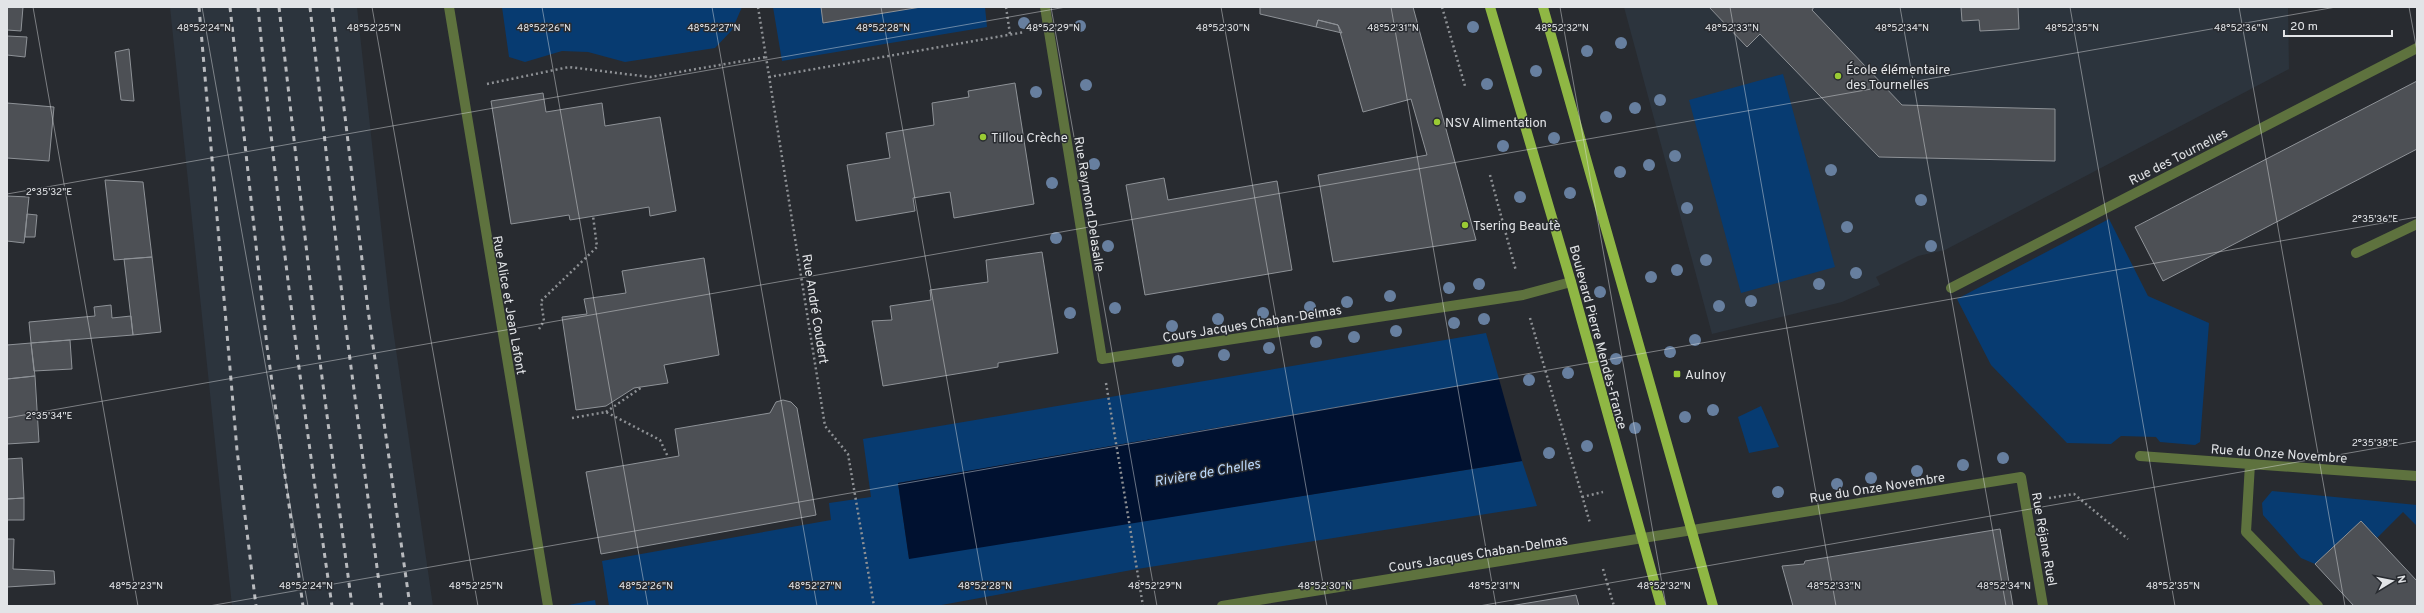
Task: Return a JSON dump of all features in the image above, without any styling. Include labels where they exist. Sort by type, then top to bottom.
[{"type":"main road","name":"Boulevard Pierre Mendès-France","points":[[1490,7],[1571,282],[1661,606]]},
{"type":"main road","points":[[1543,7],[1713,606]]},
{"type":"street","name":"Rue Alice et Jean Lafont","points":[[449,7],[548,606]]},
{"type":"street","name":"Rue Raymond Delasalle","points":[[1045,7],[1102,359]]},
{"type":"street","name":"Rue des Tournelles","points":[[1951,288],[2183,167],[2417,48]]},
{"type":"street","points":[[2356,253],[2417,224]]},
{"type":"street","name":"Cours Jacques Chaban-Delmas","points":[[1102,359],[1523,295],[1571,282]]},
{"type":"street","name":"Rue du Onze Novembre","points":[[2140,456],[2417,476]]},
{"type":"street","points":[[2250,464],[2246,532],[2318,606]]},
{"type":"street","name":"Rue du Onze Novembre","points":[[1737,523],[2021,477]]},
{"type":"street","name":"Rue Réjane Ruel","points":[[2021,477],[2043,606]]},
{"type":"street","name":"Cours Jacques Chaban-Delmas","points":[[1222,606],[1737,523]]},
{"type":"path","name":"Rue André Coudert","points":[[758,7],[825,426],[848,454],[874,606]]},
{"type":"path","points":[[1006,7],[1010,34]]},
{"type":"path","points":[[1442,7],[1465,86]]},
{"type":"path","points":[[769,77],[1048,28]]},
{"type":"path","points":[[486,85],[569,67],[650,77],[766,57]]},
{"type":"path","points":[[1490,175],[1523,295],[1590,524]]},
{"type":"path","points":[[539,329],[544,321],[541,301],[597,248],[593,216]]},
{"type":"path","points":[[572,418],[606,412],[642,387]]},
{"type":"path","points":[[1109,396],[1143,606]]},
{"type":"path","points":[[606,412],[660,440],[668,457]]},
{"type":"path","points":[[1582,497],[1604,491]]},
{"type":"path","points":[[2025,503],[2074,494],[2128,539]]},
{"type":"path","points":[[1603,568],[1614,606]]},
{"type":"shaded area","points":[[170,7],[357,7],[390,308],[433,606],[232,606]]},
{"type":"shaded area","points":[[502,7],[742,7],[732,30],[715,48],[625,62],[588,52],[562,51],[525,62],[509,57]]},
{"type":"shaded area","points":[[773,7],[821,7],[823,23],[921,7],[985,7],[987,27],[782,61]]},
{"type":"shaded area","points":[[1624,7],[2288,7],[2289,69],[1945,250],[1918,256],[1876,277],[1880,285],[1842,302],[1712,334]]},
{"type":"shaded area","points":[[1783,74],[1835,267],[1741,293],[1689,100]]},
{"type":"shaded area","points":[[2109,219],[2148,296],[2209,323],[2200,442],[2195,445],[2160,442],[2156,437],[2121,436],[2111,444],[2067,443],[1991,365],[1957,299]]},
{"type":"shaded area","points":[[1486,333],[1499,379],[898,483],[909,558],[1522,461],[1537,506],[1137,569],[936,606],[609,606],[602,561],[831,520],[829,503],[871,497],[863,439]]},
{"type":"shaded area","points":[[1761,406],[1779,447],[1749,453],[1738,417]]},
{"type":"shaded area","points":[[2272,491],[2417,505],[2417,526],[2403,512],[2377,538],[2361,521],[2315,564],[2301,558],[2263,515],[2262,503]]},
{"type":"shaded area","points":[[595,600],[596,606],[563,606]]},
{"type":"water","name":"Rivière de Chelles","points":[[1499,379],[1522,461],[909,559],[898,483]]},
{"type":"building","points":[[7,7],[23,7],[21,31],[7,30]]},
{"type":"building","points":[[821,7],[921,7],[823,23]]},
{"type":"building","points":[[1260,7],[1413,7],[1476,240],[1333,262],[1318,175],[1427,155],[1411,99],[1363,112],[1338,25],[1318,20],[1316,27],[1260,14]]},
{"type":"building","name":"École élémentaire des Tournelles","points":[[1709,7],[1814,7],[1812,10],[1902,105],[2055,109],[2055,161],[1879,157],[1760,34],[1747,47]]},
{"type":"building","points":[[1961,7],[2018,7],[2019,29],[1980,31],[1979,20],[1962,21]]},
{"type":"building","points":[[1318,20],[1338,25],[1342,33],[1316,27]]},
{"type":"building","points":[[7,36],[27,37],[25,57],[7,55]]},
{"type":"building","points":[[129,49],[134,101],[121,100],[115,52]]},
{"type":"building","points":[[2417,81],[2417,149],[2163,281],[2135,227]]},
{"type":"building","points":[[1015,83],[1034,204],[954,218],[950,192],[913,198],[915,211],[856,221],[847,165],[890,158],[886,133],[934,125],[932,103],[969,97],[968,91]]},
{"type":"building","points":[[543,93],[546,112],[602,103],[605,126],[660,117],[676,211],[650,216],[649,207],[570,220],[569,215],[511,224],[491,101]]},
{"type":"building","points":[[7,103],[54,107],[49,161],[7,158]]},
{"type":"building","points":[[1164,178],[1168,200],[1277,181],[1292,270],[1145,295],[1126,185]]},
{"type":"building","points":[[105,180],[143,182],[152,257],[114,260]]},
{"type":"building","points":[[7,196],[29,197],[24,243],[7,241]]},
{"type":"building","points":[[27,214],[37,215],[35,237],[25,237]]},
{"type":"building","points":[[1042,252],[1058,353],[998,363],[998,367],[883,386],[872,321],[892,320],[890,306],[931,300],[930,290],[988,282],[986,260]]},
{"type":"building","points":[[152,257],[161,332],[133,335],[124,259]]},
{"type":"building","points":[[704,258],[719,355],[664,365],[668,383],[634,388],[606,406],[576,410],[562,317],[587,314],[584,299],[626,293],[622,271]]},
{"type":"building","points":[[111,305],[112,318],[131,316],[133,335],[31,343],[29,322],[95,316],[94,307]]},
{"type":"building","points":[[70,340],[72,369],[34,371],[31,343]]},
{"type":"building","points":[[31,343],[35,376],[7,379],[7,345]]},
{"type":"building","points":[[35,376],[39,442],[7,444],[7,379]]},
{"type":"building","points":[[783,400],[791,402],[797,408],[816,515],[601,554],[586,472],[679,456],[675,429],[770,413],[776,402]]},
{"type":"building","points":[[22,458],[24,498],[7,499],[7,459]]},
{"type":"building","points":[[24,498],[24,520],[7,520],[7,499]]},
{"type":"building","points":[[2361,521],[2417,581],[2417,606],[2354,606],[2315,564]]},
{"type":"building","points":[[2000,529],[2013,606],[1793,606],[1782,566],[1804,564],[1805,561]]},
{"type":"building","points":[[7,539],[14,539],[13,569],[54,571],[55,584],[7,587]]},
{"type":"building","points":[[1576,595],[1579,606],[1510,606]]},
{"type":"railway","points":[[199,7],[237,450],[256,606]]},
{"type":"railway","points":[[230,7],[267,346],[303,606]]},
{"type":"railway","points":[[258,7],[265,82],[291,307],[332,606]]},
{"type":"railway","points":[[279,7],[314,316],[352,606]]},
{"type":"railway","points":[[310,7],[344,313],[382,606]]},
{"type":"railway","points":[[332,7],[368,310],[410,606]]},
{"type":"place","name":"École élémentaire des Tournelles","points":[[1838,76]]},
{"type":"place","name":"NSV Alimentation","points":[[1437,122]]},
{"type":"place","name":"Tillou Crèche","points":[[983,137]]},
{"type":"place","name":"Tsering Beautè","points":[[1465,225]]},
{"type":"place","name":"Aulnoy","points":[[1677,374]]}]
